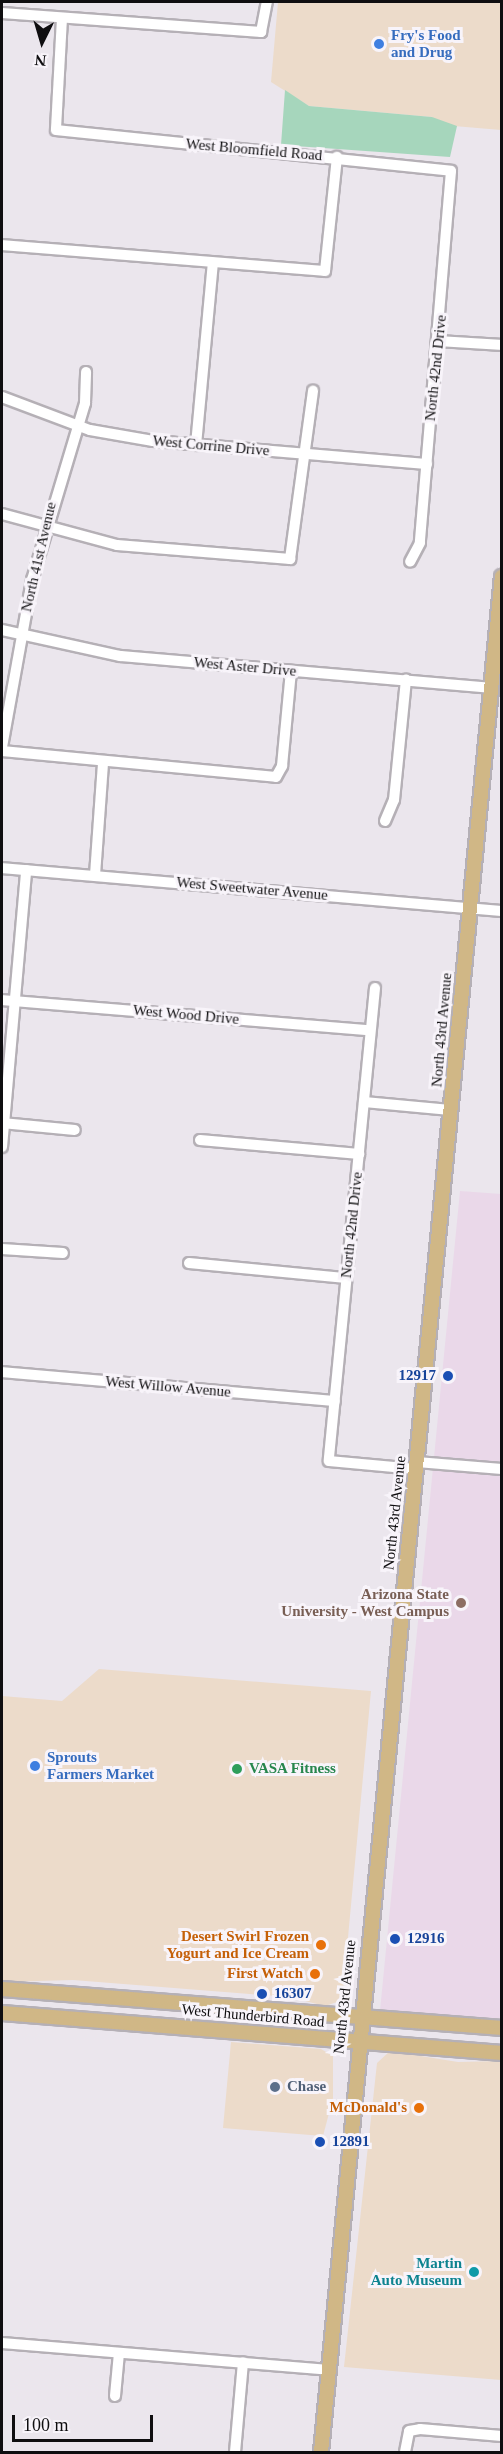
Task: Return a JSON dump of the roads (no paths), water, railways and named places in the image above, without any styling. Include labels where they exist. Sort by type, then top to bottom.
[{"type":"main road","name":"North 43rd Avenue","points":[[321,2452],[357,2041],[417,1466],[501,577]]},
{"type":"main road","name":"West Thunderbird Road","points":[[2,1989],[360,2015],[501,2028]]},
{"type":"main road","name":"West Thunderbird Road","points":[[2,2013],[501,2053]]},
{"type":"street","points":[[2,13],[261,32],[267,2]]},
{"type":"street","name":"West Bloomfield Road","points":[[62,18],[56,130],[337,157],[451,171]]},
{"type":"street","points":[[2,245],[325,271],[337,157]]},
{"type":"street","name":"North 42nd Drive","points":[[410,562],[420,543],[440,340],[451,171]]},
{"type":"street","points":[[196,445],[213,263]]},
{"type":"street","points":[[440,340],[501,345]]},
{"type":"street","name":"North 41st Avenue","points":[[2,749],[44,528],[88,388],[86,372]]},
{"type":"street","points":[[2,514],[44,528],[117,545],[290,559],[313,392]]},
{"type":"street","name":"West Corrine Drive","points":[[2,397],[77,426],[196,445],[427,464]]},
{"type":"street","name":"West Aster Drive","points":[[2,630],[120,656],[491,688]]},
{"type":"street","points":[[2,749],[103,763],[276,777],[282,766],[291,671]]},
{"type":"street","points":[[385,821],[394,800],[406,681]]},
{"type":"street","points":[[95,875],[103,763]]},
{"type":"street","name":"West Sweetwater Avenue","points":[[2,868],[501,911]]},
{"type":"street","points":[[2,1147],[26,870]]},
{"type":"street","name":"North 42nd Drive","points":[[375,988],[329,1461],[417,1466]]},
{"type":"street","name":"West Wood Drive","points":[[2,1000],[370,1030]]},
{"type":"street","points":[[364,1102],[451,1110]]},
{"type":"street","points":[[3,1123],[75,1130]]},
{"type":"street","points":[[200,1140],[359,1154]]},
{"type":"street","points":[[2,1249],[63,1253]]},
{"type":"street","points":[[189,1263],[346,1278]]},
{"type":"street","name":"West Willow Avenue","points":[[2,1372],[335,1401]]},
{"type":"street","points":[[417,1466],[501,1469]]},
{"type":"street","points":[[2,2343],[329,2370]]},
{"type":"street","points":[[116,2396],[119,2353]]},
{"type":"street","points":[[235,2452],[243,2362]]},
{"type":"street","points":[[405,2452],[409,2431],[501,2436]]},
{"type":"place","name":"Fry's Food and Drug","points":[[379,44]]},
{"type":"place","name":"12917","points":[[448,1376]]},
{"type":"place","name":"Arizona State University - West Campus","points":[[461,1603]]},
{"type":"place","name":"Sprouts Farmers Market","points":[[35,1766]]},
{"type":"place","name":"VASA Fitness","points":[[237,1769]]},
{"type":"place","name":"12916","points":[[395,1939]]},
{"type":"place","name":"Desert Swirl Frozen Yogurt and Ice Cream","points":[[321,1945]]},
{"type":"place","name":"First Watch","points":[[315,1974]]},
{"type":"place","name":"16307","points":[[262,1994]]},
{"type":"place","name":"Chase","points":[[275,2087]]},
{"type":"place","name":"McDonald's","points":[[419,2108]]},
{"type":"place","name":"12891","points":[[320,2142]]},
{"type":"place","name":"Martin Auto Museum","points":[[474,2272]]}]
